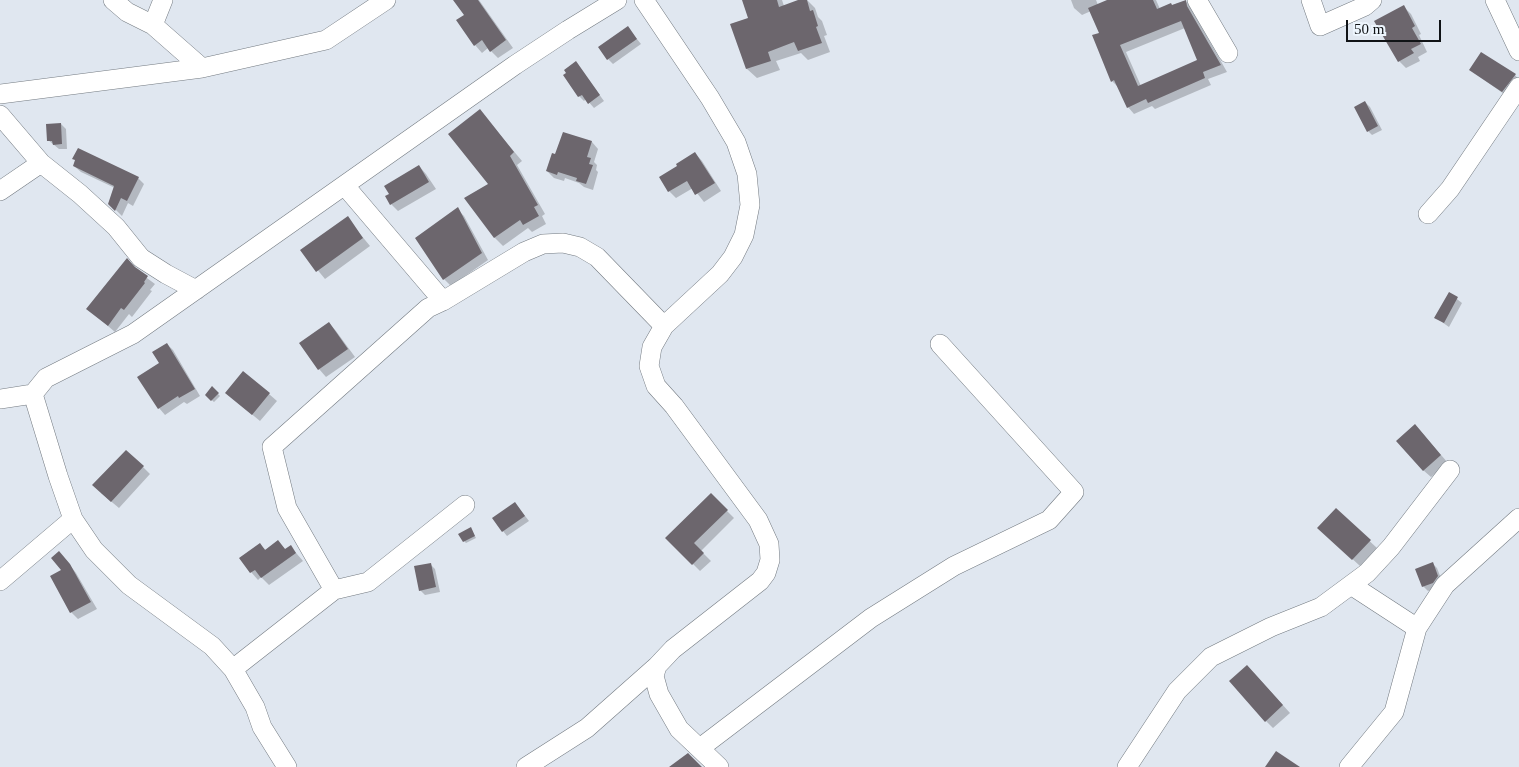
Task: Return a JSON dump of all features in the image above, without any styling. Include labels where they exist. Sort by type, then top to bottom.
[{"type":"street","points":[[113,0],[127,12],[153,26],[202,68]]},
{"type":"street","points":[[153,26],[164,0]]},
{"type":"street","points":[[0,94],[202,68],[326,40],[386,0]]},
{"type":"street","points":[[0,398],[33,394],[46,378],[127,337],[523,60],[617,0]]},
{"type":"street","points":[[526,767],[587,728],[657,666],[673,649],[760,582],[766,573],[770,560],[769,544],[758,520],[674,406],[656,386],[649,366],[652,347],[664,326],[720,274],[733,257],[744,235],[750,205],[747,174],[736,142],[710,98],[644,0]]},
{"type":"street","points":[[1197,0],[1228,53]]},
{"type":"street","points":[[1311,0],[1320,26],[1365,6],[1372,0]]},
{"type":"street","points":[[1495,0],[1519,51]]},
{"type":"street","points":[[1428,214],[1450,189],[1519,87]]},
{"type":"street","points":[[0,116],[42,163],[116,227],[141,258],[196,290]]},
{"type":"street","points":[[0,191],[42,163]]},
{"type":"street","points":[[345,186],[444,301]]},
{"type":"street","points":[[334,590],[287,508],[272,447],[428,308],[444,301],[524,252],[544,244],[563,243],[580,247],[597,257],[664,326]]},
{"type":"street","points":[[700,748],[870,618],[954,566],[1049,520],[1074,492],[940,344]]},
{"type":"street","points":[[33,394],[73,519],[94,550],[128,585],[212,646],[233,668],[255,707],[262,727],[287,767]]},
{"type":"street","points":[[1128,767],[1177,691],[1211,657],[1271,627],[1321,607],[1367,573],[1391,547],[1450,470]]},
{"type":"street","points":[[233,668],[334,590],[368,582],[465,505]]},
{"type":"street","points":[[1349,767],[1394,712],[1417,628],[1445,585],[1519,518]]},
{"type":"street","points":[[0,581],[73,519]]},
{"type":"street","points":[[1351,585],[1417,628]]},
{"type":"street","points":[[657,666],[654,676],[659,694],[679,729],[719,767]]},
{"type":"building","points":[[453,0],[478,0],[506,40],[490,52],[482,40],[474,46],[456,20],[464,15]]},
{"type":"building","points":[[742,0],[777,0],[779,7],[798,0],[807,0],[810,11],[813,10],[818,26],[816,27],[822,43],[798,51],[794,42],[768,52],[771,61],[746,69],[730,24],[748,18]]},
{"type":"building","points":[[1107,0],[1153,0],[1157,9],[1171,3],[1172,5],[1186,0],[1187,6],[1221,65],[1203,72],[1205,78],[1148,103],[1146,99],[1127,108],[1114,80],[1111,82],[1092,35],[1099,33],[1088,8]],"holes":[[[1181,21],[1197,60],[1138,86],[1120,45]]]},
{"type":"building","points":[[1404,5],[1415,26],[1412,28],[1421,44],[1411,49],[1414,53],[1398,62],[1374,21]]},
{"type":"building","points":[[628,26],[637,39],[607,60],[598,47]]},
{"type":"building","points":[[1481,52],[1516,74],[1502,92],[1469,70]]},
{"type":"building","points":[[576,61],[600,95],[588,104],[582,95],[578,97],[563,75],[566,73],[564,70]]},
{"type":"building","points":[[1365,101],[1378,126],[1367,132],[1354,107]]},
{"type":"building","points":[[480,109],[514,152],[510,156],[538,205],[534,207],[539,216],[523,225],[520,220],[494,238],[464,198],[488,184],[448,134]]},
{"type":"building","points":[[61,123],[62,144],[53,145],[52,141],[47,141],[46,124]]},
{"type":"building","points":[[563,132],[592,141],[587,157],[591,158],[589,164],[593,165],[586,184],[576,181],[577,178],[558,172],[557,175],[546,171],[552,153],[555,154]]},
{"type":"building","points":[[78,148],[139,177],[127,201],[121,198],[115,211],[108,204],[114,186],[73,166],[75,160],[72,159]]},
{"type":"building","points":[[695,152],[715,183],[695,195],[687,181],[668,192],[659,177]]},
{"type":"building","points":[[419,165],[429,182],[390,205],[385,196],[389,194],[384,186]]},
{"type":"building","points":[[458,207],[482,253],[443,280],[415,238]]},
{"type":"building","points":[[348,216],[363,238],[316,272],[300,250]]},
{"type":"building","points":[[127,258],[135,267],[148,276],[145,283],[124,310],[121,308],[108,326],[86,309]]},
{"type":"building","points":[[1449,292],[1458,297],[1444,323],[1434,318]]},
{"type":"building","points":[[329,322],[348,349],[318,370],[299,343]]},
{"type":"building","points":[[167,343],[195,389],[179,398],[178,396],[158,409],[137,377],[159,363],[152,352]]},
{"type":"building","points":[[243,371],[270,393],[252,415],[225,393]]},
{"type":"building","points":[[212,386],[219,393],[211,401],[205,395]]},
{"type":"building","points":[[1415,424],[1441,455],[1423,471],[1396,441]]},
{"type":"building","points":[[126,450],[144,466],[111,502],[92,485]]},
{"type":"building","points":[[711,493],[728,510],[694,543],[704,553],[692,565],[665,538]]},
{"type":"building","points":[[515,502],[525,516],[502,532],[492,518]]},
{"type":"building","points":[[1336,508],[1371,540],[1352,560],[1317,528]]},
{"type":"building","points":[[471,527],[475,536],[463,542],[458,534]]},
{"type":"building","points":[[278,540],[285,549],[291,545],[296,553],[261,578],[255,570],[250,573],[239,558],[260,543],[265,550]]},
{"type":"building","points":[[59,551],[70,564],[91,602],[70,613],[50,576],[61,570],[51,558]]},
{"type":"building","points":[[1433,562],[1438,576],[1433,583],[1422,587],[1415,569]]},
{"type":"building","points":[[431,563],[436,587],[419,591],[414,566]]},
{"type":"building","points":[[1247,665],[1283,705],[1265,722],[1229,681]]},
{"type":"building","points":[[1276,751],[1300,767],[1265,767]]},
{"type":"building","points":[[688,753],[702,767],[669,767]]}]
